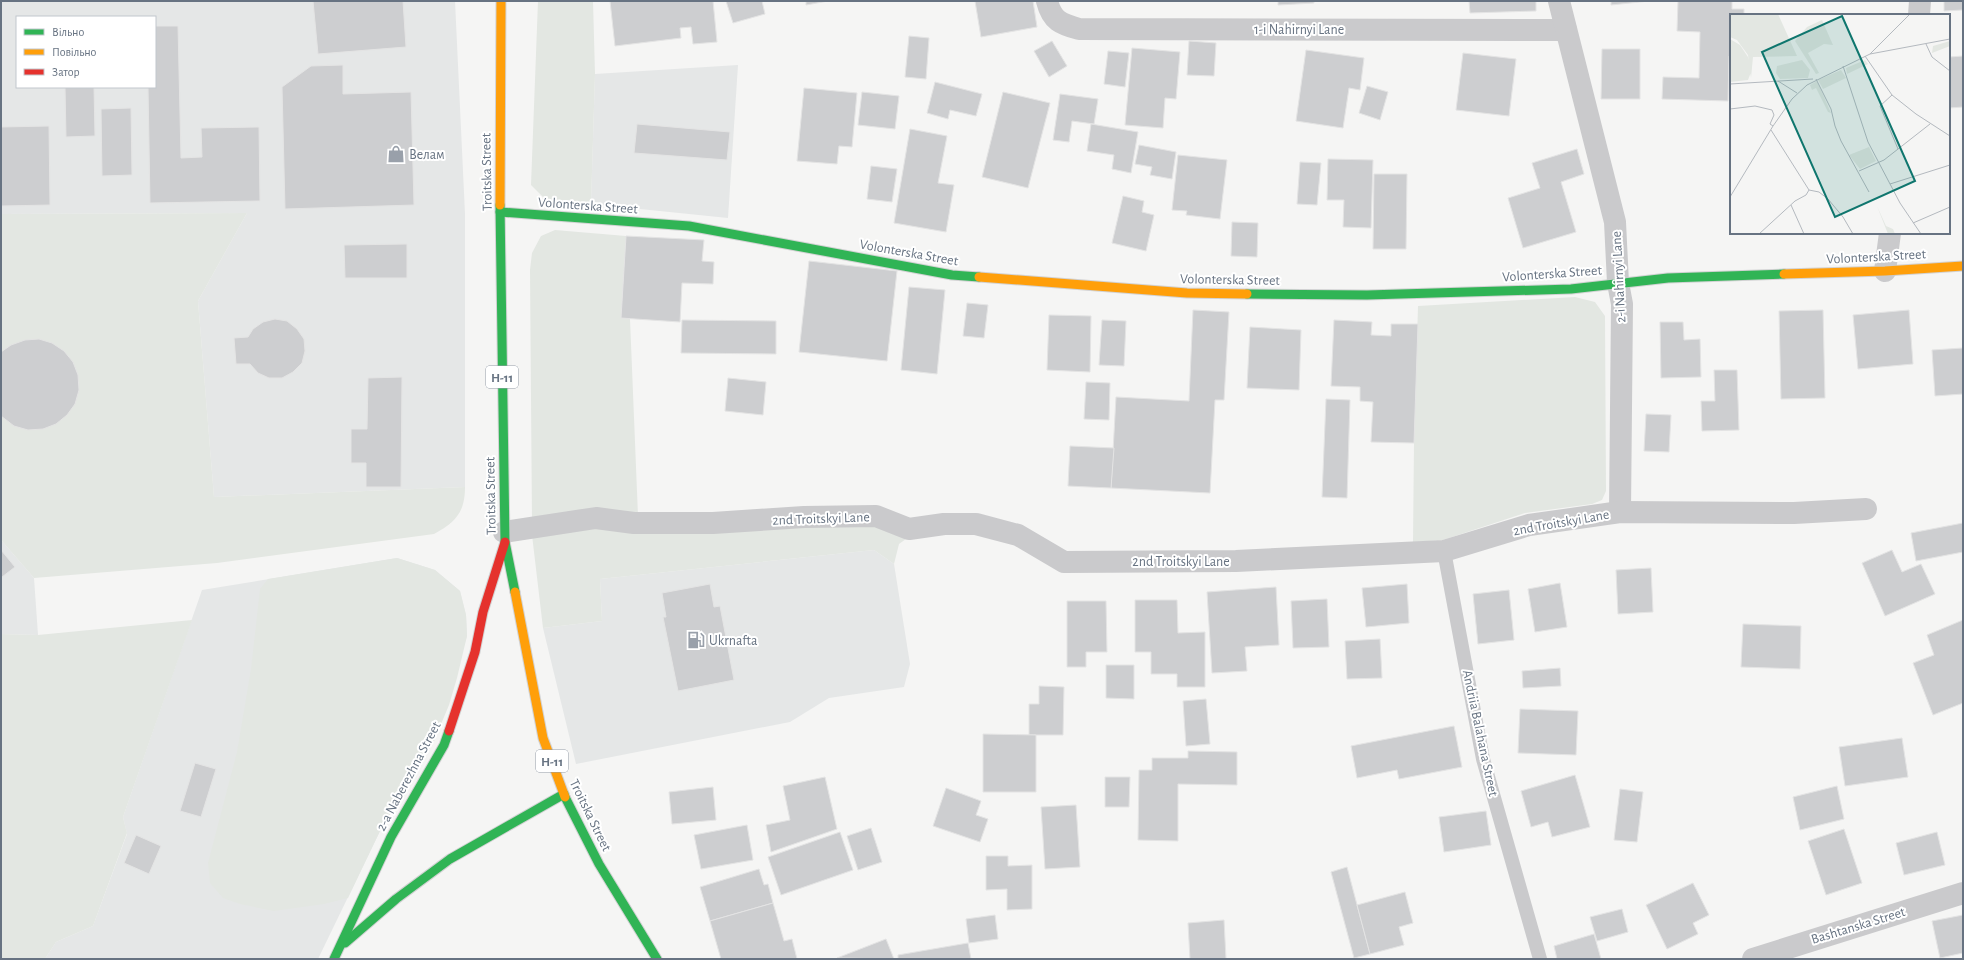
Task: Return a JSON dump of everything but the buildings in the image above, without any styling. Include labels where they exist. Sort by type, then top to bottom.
[{"type":"main road","name":"Troitska Street","points":[[501,1],[500,212],[505,537],[543,738],[564,794],[599,864],[657,959]]},
{"type":"main road","name":"Volonterska Street","points":[[500,212],[689,226],[952,275],[1187,293],[1367,295],[1571,289],[1618,282],[1668,278],[1885,271],[1963,266]]},
{"type":"main road","name":"2-a Naberezhna Street","points":[[334,959],[391,837],[444,745],[458,709],[475,652],[483,612],[505,537]]},
{"type":"main road","name":"2-a Naberezhna Street","points":[[340,947],[410,887],[487,837],[564,794]]},
{"type":"street","name":"1-i Nahirnyi Lane","points":[[1047,1],[1055,19],[1064,25],[1079,29],[1566,30]]},
{"type":"street","name":"2-i Nahirnyi Lane","points":[[1559,1],[1615,222],[1618,282],[1622,304],[1620,512]]},
{"type":"street","points":[[1919,14],[1920,1]]},
{"type":"street","points":[[1885,271],[1890,234]]},
{"type":"street","name":"2nd Troitskyi Lane","points":[[505,537],[596,518],[634,523],[713,523],[804,517],[876,516],[909,529],[944,524],[976,524],[1018,536],[1064,562],[1236,561],[1444,552],[1529,525],[1620,512],[1794,513],[1866,509]]},
{"type":"street","name":"Bashtanska Street","points":[[1753,959],[1963,893]]},
{"type":"lane","name":"Andriia Balahana Street","points":[[1444,552],[1483,759],[1540,959]]},
{"type":"shaded area","points":[[1,1],[455,1],[465,214],[465,487],[214,497],[198,301],[247,213],[1,214]]},
{"type":"shaded area","points":[[538,1],[593,1],[595,74],[591,204],[549,203],[531,185]]},
{"type":"shaded area","points":[[738,65],[728,218],[591,204],[595,74]]},
{"type":"shaded area","points":[[247,213],[198,301],[214,497],[465,487],[465,496],[461,510],[448,525],[434,534],[217,563],[34,578],[1,540],[1,214]]},
{"type":"shaded area","points":[[555,230],[626,236],[621,318],[630,319],[638,516],[532,522],[530,270],[532,253],[541,236]]},
{"type":"shaded area","points":[[1575,297],[1595,302],[1605,316],[1606,491],[1602,500],[1592,504],[1525,513],[1443,540],[1413,542],[1418,306]]},
{"type":"shaded area","points":[[874,522],[910,536],[899,544],[894,564],[874,550],[600,579],[602,621],[543,628],[532,535],[596,525]]},
{"type":"shaded area","points":[[1,540],[34,578],[38,635],[1,634]]},
{"type":"shaded area","points":[[874,550],[894,564],[910,664],[904,687],[829,698],[790,722],[576,764],[543,628],[602,621],[600,579]]},
{"type":"shaded area","points":[[397,558],[435,570],[460,591],[466,615],[467,636],[434,741],[380,831],[318,959],[45,959],[56,942],[93,926],[127,834],[123,817],[202,590]]},
{"type":"shaded area","points":[[397,558],[435,570],[460,591],[466,615],[467,636],[457,678],[449,705],[434,741],[380,831],[348,898],[324,904],[274,911],[240,904],[223,898],[210,883],[208,863],[237,752],[251,669],[260,589],[268,579]]},
{"type":"shaded area","points":[[192,620],[123,817],[127,833],[93,926],[56,942],[45,959],[1,959],[1,634],[38,635]]},
{"type":"traffic: fast","points":[[500,205],[505,542],[515,592]]},
{"type":"traffic: fast","points":[[500,212],[689,226],[952,275],[979,277]]},
{"type":"traffic: fast","points":[[1247,294],[1367,295],[1571,289],[1668,278],[1784,274]]},
{"type":"traffic: fast","points":[[334,959],[391,837],[444,745],[449,731]]},
{"type":"traffic: fast","points":[[345,943],[396,899],[450,859],[564,794]]},
{"type":"traffic: fast","points":[[565,797],[599,864],[657,959]]},
{"type":"traffic: slow","points":[[500,205],[501,1]]},
{"type":"traffic: slow","points":[[1784,274],[1885,271],[1963,266]]},
{"type":"traffic: slow","points":[[979,277],[1187,293],[1247,294]]},
{"type":"traffic: slow","points":[[515,592],[543,738],[565,797]]},
{"type":"traffic: jam","points":[[449,731],[475,652],[483,612],[505,542]]},
{"type":"place","name":"Велам","points":[[396,154]]},
{"type":"place","name":"Ukrnafta","points":[[696,640]]}]
